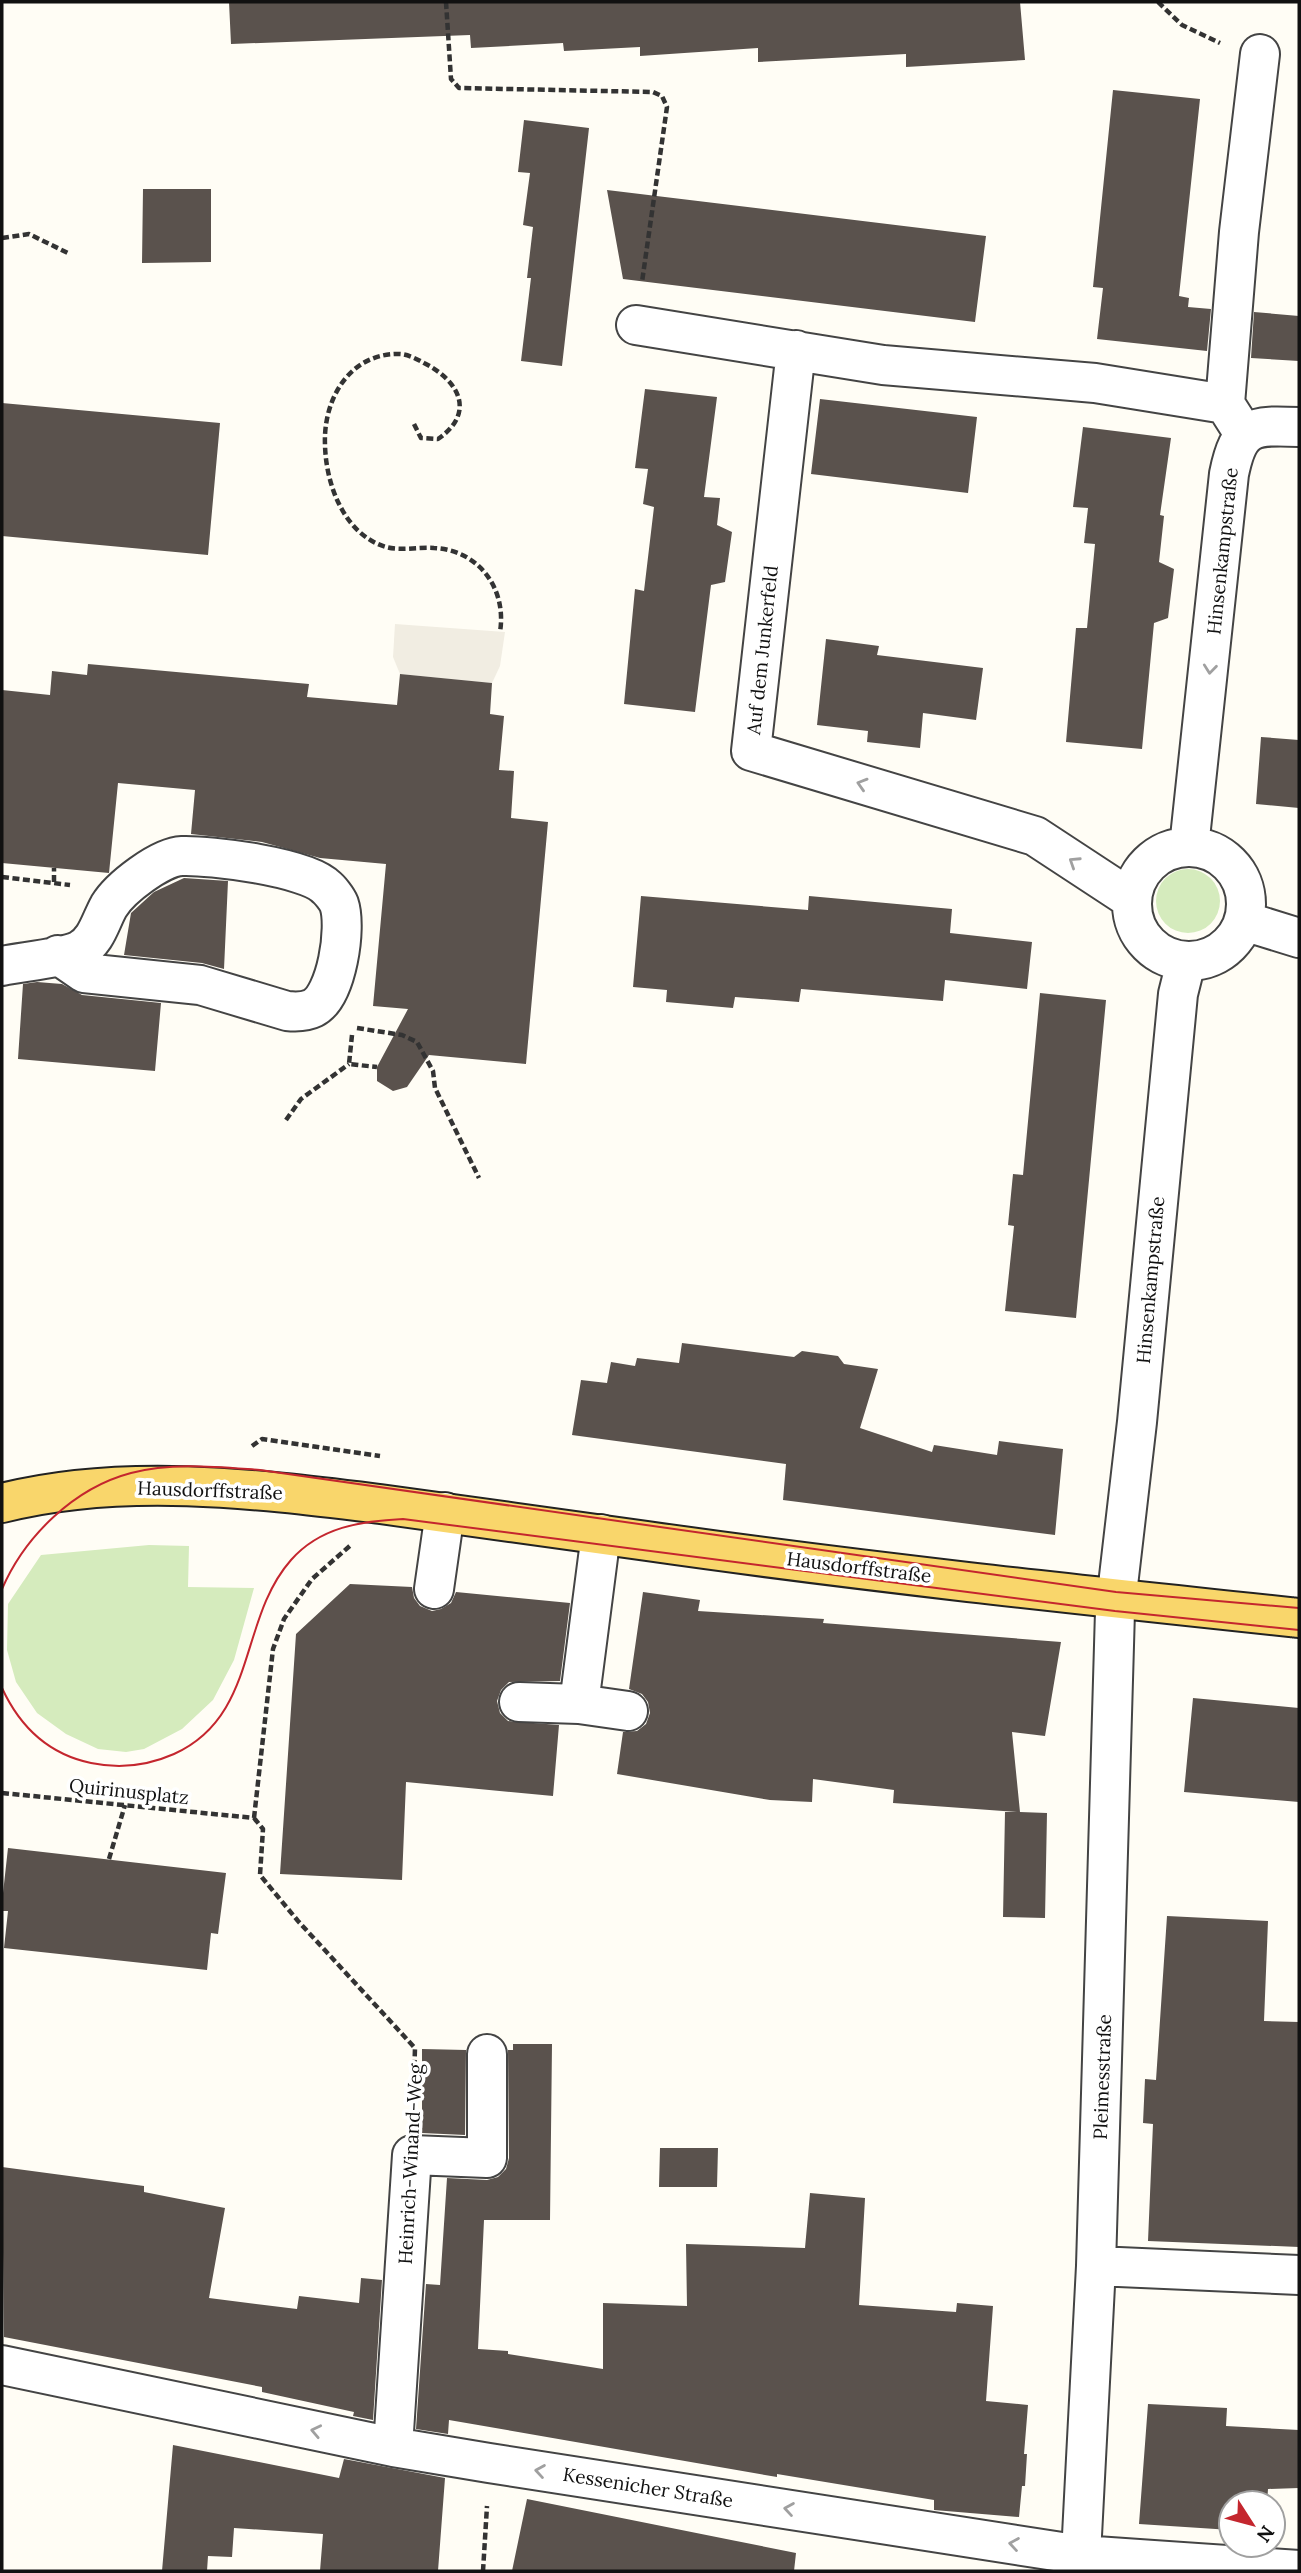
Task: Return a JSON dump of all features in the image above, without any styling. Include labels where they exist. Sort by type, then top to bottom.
[{"type":"main road","name":"Hausdorffstraße","points":[[2,1503],[99,1487],[192,1488],[316,1496],[1115,1599],[1299,1618]]},
{"type":"street","name":"Hinsenkampstraße","points":[[1189,847],[1229,474],[1236,443],[1234,419],[1238,232],[1260,54]]},
{"type":"street","points":[[636,324],[883,365],[1095,383],[1259,428],[1299,427]]},
{"type":"street","name":"Auf dem Junkerfeld","points":[[796,350],[751,751],[1035,836],[1131,899]]},
{"type":"street","points":[[1189,847],[1207,849],[1222,857],[1235,870],[1243,886],[1246,903],[1244,921],[1238,934],[1215,955],[1186,962],[1163,955],[1145,942],[1137,929],[1131,899],[1138,879],[1150,862],[1168,851],[1189,847]]},
{"type":"street","points":[[2,966],[80,950],[96,936],[110,904],[138,876],[179,856],[262,864],[309,876],[326,886],[339,904],[340,940],[335,977],[316,1007],[302,1012],[287,1011],[200,985],[84,973],[58,955]]},
{"type":"street","points":[[1244,921],[1299,938]]},
{"type":"street","name":"Hinsenkampstraße","points":[[1115,1599],[1137,1422],[1178,994],[1186,962]]},
{"type":"street","points":[[435,1589],[445,1512]]},
{"type":"street","points":[[579,1704],[601,1534]]},
{"type":"street","name":"Pleimesstraße","points":[[1081,2554],[1096,2266],[1115,1599]]},
{"type":"street","points":[[519,1702],[579,1704],[628,1711]]},
{"type":"street","points":[[412,2154],[487,2158],[487,2054]]},
{"type":"street","name":"Heinrich-Winand-Weg","points":[[393,2447],[412,2154]]},
{"type":"street","points":[[1096,2266],[1299,2275]]},
{"type":"street","name":"Kessenicher Straße","points":[[2,2365],[393,2447],[489,2463],[1081,2554],[1299,2570]]},
{"type":"path","points":[[446,2],[451,79],[459,88],[653,92],[662,96],[667,107],[636,324]]},
{"type":"path","points":[[1158,2],[1182,25],[1238,52],[1260,54]]},
{"type":"path","points":[[2,238],[29,234],[70,254]]},
{"type":"path","points":[[414,424],[421,438],[438,439],[455,422],[460,407],[457,390],[443,373],[401,354],[362,363],[344,376],[333,397],[325,445],[335,494],[357,533],[373,542],[389,548],[449,551],[461,554],[483,568],[496,587],[502,610],[500,632]]},
{"type":"path","points":[[54,868],[54,881]]},
{"type":"path","points":[[2,877],[54,881],[76,887],[110,904]]},
{"type":"path","points":[[349,1064],[352,1027],[393,1033],[417,1042],[433,1071],[435,1088],[479,1178]]},
{"type":"path","points":[[286,1120],[301,1099],[349,1064],[377,1067]]},
{"type":"path","points":[[262,1439],[362,1453]]},
{"type":"path","points":[[254,1818],[273,1649],[284,1619],[312,1579],[360,1539]]},
{"type":"path","name":"Quirinusplatz","points":[[2,1793],[254,1818]]},
{"type":"path","points":[[109,1859],[125,1805]]},
{"type":"path","name":"Heinrich-Winand-Weg","points":[[254,1818],[263,1829],[260,1875],[298,1921],[415,2048],[412,2154]]},
{"type":"path","points":[[483,2571],[489,2463]]},
{"type":"green space","points":[[1182,869],[1194,869],[1211,878],[1218,889],[1218,913],[1211,924],[1194,933],[1182,933],[1170,928],[1161,919],[1156,907],[1156,895],[1161,883],[1170,874]]},
{"type":"green space","points":[[149,1545],[189,1546],[188,1587],[254,1588],[234,1660],[213,1700],[182,1729],[144,1749],[126,1752],[98,1749],[66,1734],[37,1713],[16,1682],[7,1650],[8,1604],[41,1555]]},
{"type":"shaded area","points":[[395,624],[505,632],[500,666],[492,683],[400,674],[393,657]]},
{"type":"building","points":[[229,2],[1020,2],[1025,60],[906,67],[906,54],[758,62],[758,48],[640,56],[640,47],[564,51],[563,43],[471,48],[470,35],[231,44]]},
{"type":"building","points":[[1113,90],[1200,99],[1179,296],[1189,298],[1188,307],[1211,309],[1207,351],[1097,339],[1103,288],[1093,287]]},
{"type":"building","points":[[524,120],[589,128],[562,366],[521,361],[531,278],[527,278],[533,227],[523,225],[530,173],[518,172]]},
{"type":"building","points":[[143,189],[211,189],[211,262],[142,263]]},
{"type":"building","points":[[607,190],[986,236],[975,322],[623,279]]},
{"type":"building","points":[[1254,312],[1299,316],[1299,361],[1251,358]]},
{"type":"building","points":[[645,389],[717,397],[704,497],[720,498],[717,525],[732,532],[725,582],[711,585],[695,712],[624,704],[635,589],[644,591],[654,507],[643,504],[648,469],[635,468]]},
{"type":"building","points":[[820,399],[977,417],[968,493],[811,474]]},
{"type":"building","points":[[2,403],[220,423],[208,555],[2,536]]},
{"type":"building","points":[[1083,427],[1171,438],[1160,515],[1164,516],[1159,562],[1174,569],[1168,618],[1154,623],[1142,749],[1066,742],[1076,628],[1087,628],[1095,544],[1084,543],[1088,508],[1073,507]]},
{"type":"building","points":[[826,639],[879,646],[877,655],[983,668],[976,720],[923,713],[920,748],[867,742],[868,731],[817,725]]},
{"type":"building","points":[[88,664],[309,684],[307,697],[397,705],[400,674],[492,683],[490,714],[504,716],[499,770],[514,771],[511,818],[548,822],[526,1064],[429,1055],[407,1087],[393,1091],[377,1081],[377,1067],[408,1009],[373,1006],[386,864],[320,858],[262,842],[191,834],[195,790],[118,783],[109,873],[2,863],[2,690],[50,695],[52,671],[87,675]]},
{"type":"building","points":[[1261,737],[1299,740],[1299,808],[1256,804]]},
{"type":"building","points":[[184,878],[228,881],[224,969],[202,963],[124,955],[131,913],[154,892]]},
{"type":"building","points":[[641,896],[808,910],[809,896],[952,909],[950,933],[1032,942],[1027,989],[945,980],[943,1001],[801,989],[799,1002],[735,997],[733,1008],[666,1002],[667,990],[633,987]]},
{"type":"building","points":[[23,984],[62,984],[82,995],[161,1003],[155,1071],[18,1059]]},
{"type":"building","points":[[1040,993],[1106,1000],[1076,1318],[1005,1311],[1014,1226],[1008,1225],[1013,1174],[1023,1175]]},
{"type":"building","points":[[682,1343],[794,1357],[802,1351],[838,1356],[844,1364],[878,1369],[860,1428],[932,1452],[934,1445],[997,1455],[999,1441],[1063,1449],[1055,1535],[783,1500],[786,1464],[572,1435],[581,1380],[607,1383],[611,1362],[635,1366],[637,1358],[679,1363]]},
{"type":"building","points":[[350,1584],[412,1587],[414,1598],[420,1606],[432,1611],[451,1603],[456,1592],[570,1603],[560,1681],[509,1682],[501,1690],[497,1701],[500,1713],[508,1721],[559,1725],[553,1796],[406,1782],[402,1880],[280,1874],[296,1634]]},
{"type":"building","points":[[643,1592],[700,1600],[698,1611],[824,1619],[823,1623],[1061,1642],[1045,1736],[1012,1732],[1020,1812],[1047,1813],[1045,1918],[1003,1917],[1005,1812],[1017,1812],[893,1803],[894,1790],[813,1779],[812,1802],[770,1800],[617,1774],[623,1732],[637,1731],[646,1724],[650,1713],[648,1702],[642,1694],[629,1689]]},
{"type":"building","points":[[1193,1698],[1299,1708],[1299,1802],[1184,1792]]},
{"type":"building","points":[[8,1848],[226,1873],[218,1934],[211,1933],[207,1970],[4,1948],[8,1911],[2,1911],[2,1902]]},
{"type":"building","points":[[1167,1916],[1268,1921],[1264,2021],[1299,2022],[1299,2247],[1148,2241],[1153,2124],[1143,2123],[1145,2079],[1156,2080]]},
{"type":"building","points":[[513,2044],[552,2044],[550,2220],[484,2220],[478,2349],[508,2351],[508,2354],[603,2369],[603,2303],[687,2306],[686,2244],[805,2248],[810,2193],[865,2198],[859,2305],[956,2312],[957,2303],[993,2306],[986,2401],[1028,2405],[1024,2454],[1027,2454],[1025,2486],[1022,2486],[1019,2517],[934,2510],[934,2500],[777,2474],[777,2477],[449,2420],[448,2434],[416,2429],[426,2284],[440,2285],[447,2178],[487,2180],[498,2177],[506,2169],[509,2158],[508,2050],[513,2050]]},
{"type":"building","points":[[422,2049],[466,2050],[465,2135],[422,2133]]},
{"type":"building","points":[[660,2148],[718,2148],[717,2187],[659,2187]]},
{"type":"building","points":[[2,2167],[144,2186],[144,2192],[225,2208],[209,2298],[297,2309],[299,2296],[359,2303],[361,2278],[382,2280],[373,2420],[353,2416],[354,2412],[262,2392],[262,2387],[4,2337]]},
{"type":"building","points":[[1148,2404],[1227,2408],[1226,2426],[1299,2430],[1299,2488],[1217,2489],[1217,2529],[1139,2524]]},
{"type":"building","points":[[173,2445],[339,2478],[344,2459],[445,2478],[438,2571],[320,2571],[323,2534],[234,2528],[232,2557],[208,2556],[207,2571],[162,2571]]},
{"type":"building","points":[[527,2499],[796,2553],[794,2571],[512,2571]]},
{"type":"tram line","points":[[2,1589],[12,1569],[38,1533],[71,1502],[110,1480],[131,1473],[163,1467],[195,1466],[260,1470],[1116,1592],[1299,1608]]},
{"type":"tram line","points":[[2,1688],[17,1715],[37,1737],[61,1753],[76,1759],[102,1765],[123,1766],[144,1764],[174,1754],[201,1737],[220,1716],[234,1692],[262,1610],[274,1584],[291,1560],[302,1549],[328,1533],[357,1524],[403,1519],[1115,1611],[1299,1630]]}]
